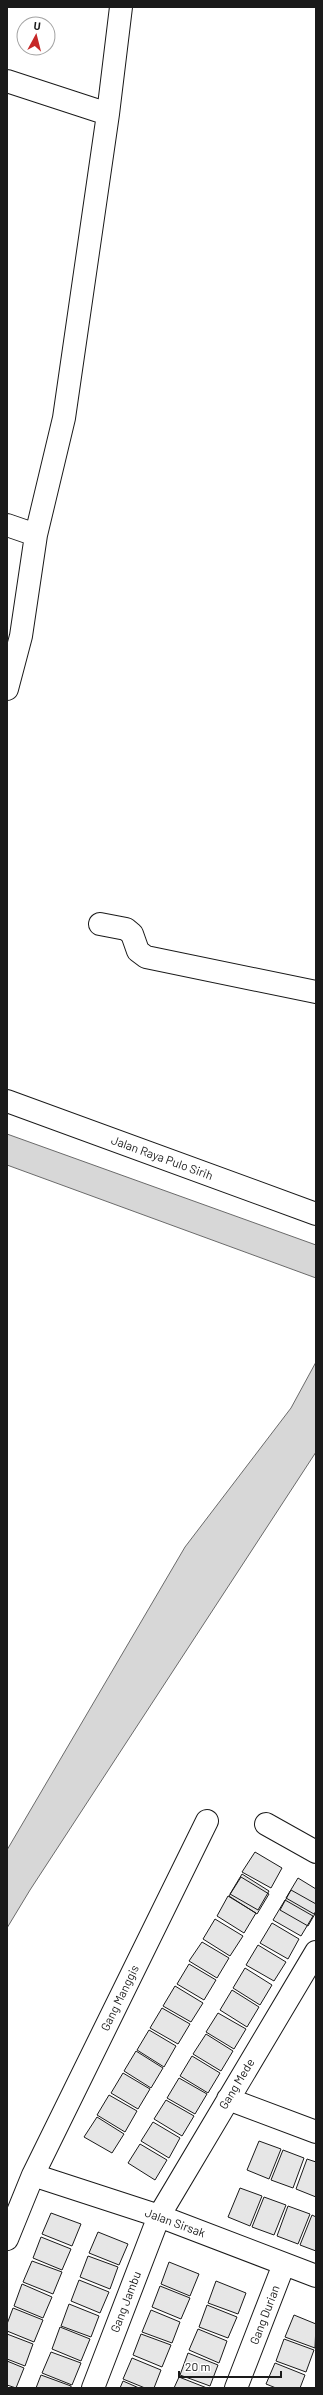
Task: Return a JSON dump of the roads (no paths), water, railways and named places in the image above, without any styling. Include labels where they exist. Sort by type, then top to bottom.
[{"type":"street","points":[[7,689],[21,636],[36,535],[64,418],[108,114],[121,7]]},
{"type":"street","points":[[7,80],[108,114]]},
{"type":"street","points":[[7,525],[36,535]]},
{"type":"street","points":[[100,924],[126,929],[132,934],[138,951],[146,957],[316,992]]},
{"type":"street","name":"Jalan Raya Pulo Sirih","points":[[7,1101],[316,1214]]},
{"type":"street","name":"Gang Manggis","points":[[7,2239],[33,2175],[207,1821]]},
{"type":"street","points":[[266,1824],[316,1852]]},
{"type":"street","name":"Gang Mede","points":[[159,2216],[228,2099],[308,1981],[316,1952]]},
{"type":"street","points":[[228,2099],[316,2132]]},
{"type":"street","name":"Jalan Sirsak","points":[[33,2175],[159,2216],[316,2276]]},
{"type":"street","name":"Gang Jambu","points":[[93,2388],[159,2216]]},
{"type":"street","name":"Gang Durian","points":[[236,2388],[284,2264]]}]
